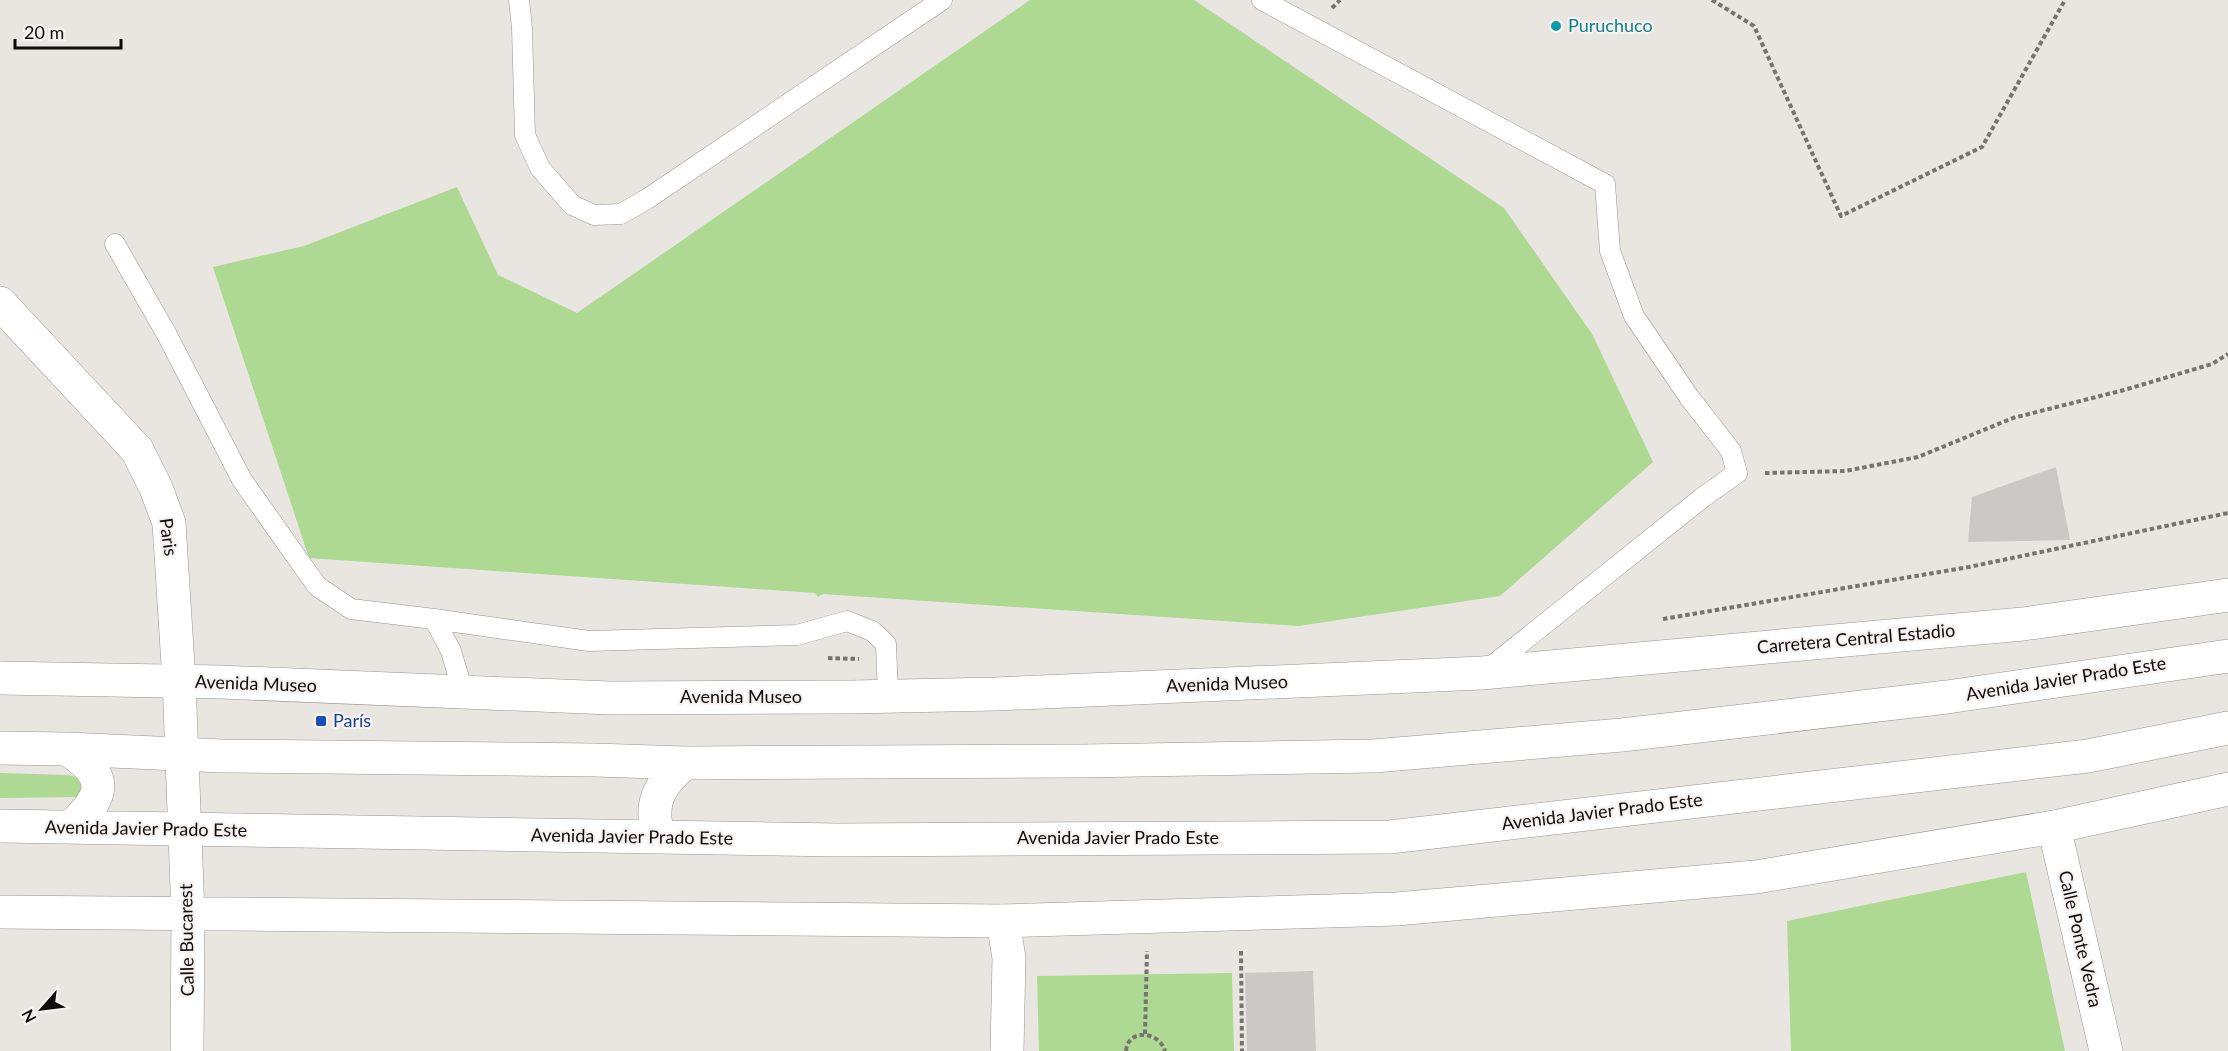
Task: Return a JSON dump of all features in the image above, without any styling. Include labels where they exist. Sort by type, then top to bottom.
[{"type":"street","name":"Paris","points":[[0,303],[137,450],[156,488],[169,523],[185,830]]},
{"type":"street","name":"Carretera Central Estadio","points":[[1482,673],[2023,624],[2228,595]]},
{"type":"street","name":"Avenida Javier Prado Este","points":[[0,748],[182,754],[584,759],[685,763],[1083,761],[1374,756],[1622,735],[1947,697],[2228,656]]},
{"type":"street","name":"Avenida Museo","points":[[0,678],[179,681],[609,698],[1019,693],[1482,673]]},
{"type":"street","name":"Avenida Javier Prado Este","points":[[0,826],[848,840],[1390,837],[2088,756],[2228,728]]},
{"type":"street","points":[[67,749],[91,766],[97,776],[99,787],[97,797],[91,806],[71,827]]},
{"type":"street","points":[[659,837],[655,825],[656,800],[671,774],[685,763]]},
{"type":"street","points":[[0,912],[1003,921],[1396,909],[1756,877],[2054,827],[2228,789]]},
{"type":"street","name":"Calle Ponte Vedra","points":[[2054,827],[2106,1051]]},
{"type":"street","name":"Calle Bucarest","points":[[185,830],[188,914],[187,1051]]},
{"type":"street","points":[[1003,921],[1009,958],[1007,1051]]},
{"type":"lane","points":[[519,0],[525,135],[540,168],[572,204],[594,215],[621,214],[647,198],[942,0]]},
{"type":"lane","points":[[1262,0],[1605,184],[1610,251],[1634,316],[1689,397],[1731,451],[1737,473],[1702,498],[1482,673]]},
{"type":"lane","points":[[115,244],[166,333],[242,480],[317,586],[351,609],[589,641],[797,635],[847,621],[872,631],[886,644],[888,696]]},
{"type":"lane","points":[[434,619],[451,651],[463,692]]},
{"type":"path","points":[[1712,0],[1754,26],[1841,216],[1982,147],[2065,0]]},
{"type":"path","points":[[1737,473],[1845,471],[1918,457],[2013,418],[2124,390],[2212,364],[2228,354]]},
{"type":"path","points":[[1653,621],[1969,567],[2228,513]]},
{"type":"path","points":[[818,657],[887,659]]},
{"type":"path","points":[[1144,1034],[1147,951]]},
{"type":"path","points":[[1241,951],[1242,1051]]},
{"type":"path","points":[[1125,1051],[1126,1046],[1134,1037],[1144,1034],[1155,1036],[1163,1044],[1165,1051]]},
{"type":"green space","points":[[1030,0],[1194,0],[1504,208],[1592,334],[1653,462],[1500,596],[1298,626],[823,594],[818,597],[815,593],[309,558],[213,267],[304,246],[457,187],[498,275],[577,313]]},
{"type":"green space","points":[[0,773],[67,775],[77,777],[82,787],[77,797],[0,798]]},
{"type":"green space","points":[[2026,872],[2065,1051],[1791,1051],[1787,921]]},
{"type":"green space","points":[[1232,973],[1234,1051],[1039,1051],[1037,976]]},
{"type":"building","points":[[2056,467],[2070,540],[1968,542],[1972,497]]},
{"type":"building","points":[[1313,971],[1316,1051],[1247,1051],[1245,973]]},
{"type":"place","name":"Puruchuco","points":[[1556,26]]},
{"type":"place","name":"París","points":[[321,721]]}]
